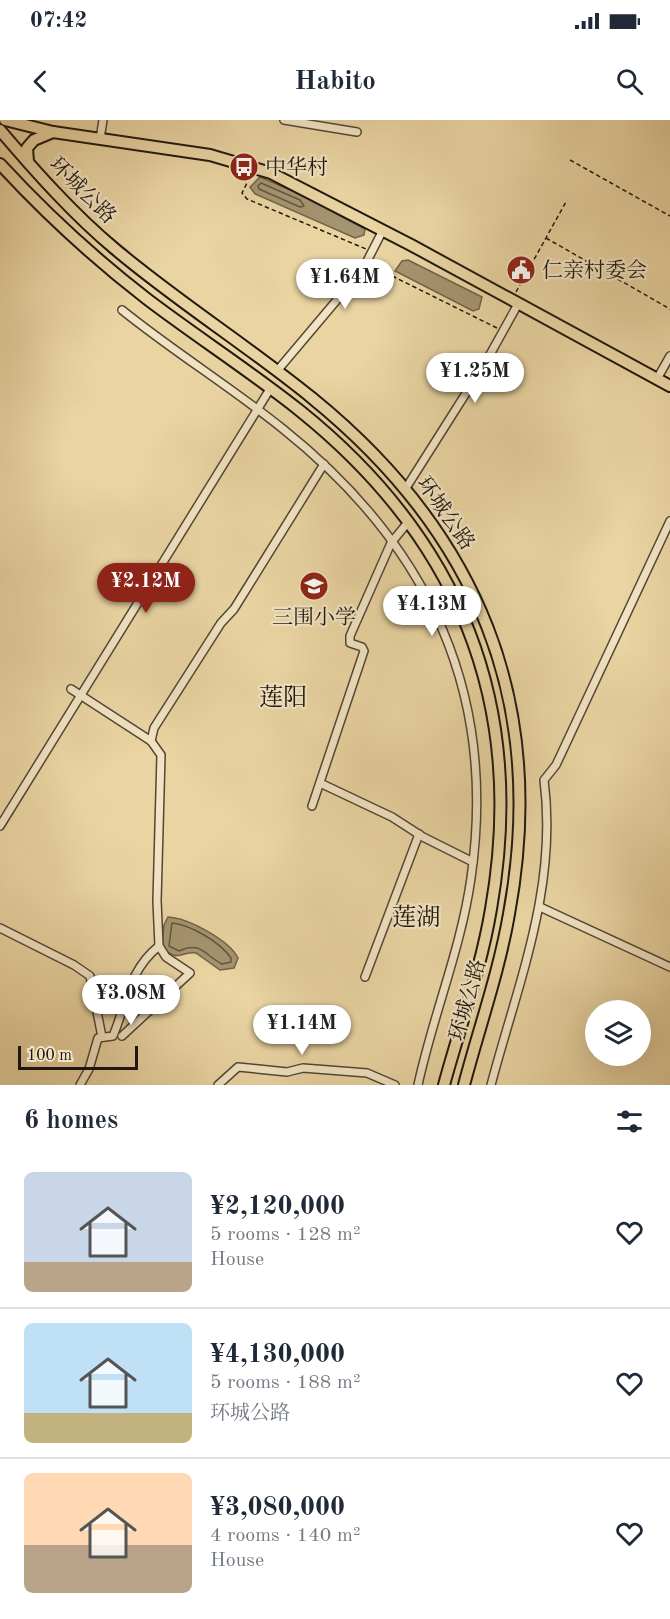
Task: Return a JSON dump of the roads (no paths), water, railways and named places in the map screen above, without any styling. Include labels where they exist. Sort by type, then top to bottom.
[{"type":"main road","points":[[5,120],[53,132],[210,155],[256,167],[383,230],[670,386]]},
{"type":"main road","name":"环城公路","points":[[0,130],[28,162],[112,246],[194,311],[277,371],[352,432],[406,488],[454,556],[482,612],[508,696],[519,763],[520,826],[509,914],[496,972],[464,1085]]},
{"type":"main road","points":[[28,162],[27,148],[34,140],[53,132]]},
{"type":"main road","name":"环城公路","points":[[0,164],[54,219],[100,261],[320,428],[357,462],[409,521],[438,565],[472,637],[490,700],[500,764],[501,824],[491,910],[478,968],[444,1085]]},
{"type":"main road","points":[[183,326],[194,311]]},
{"type":"street","points":[[100,139],[103,120]]},
{"type":"street","points":[[284,120],[357,132]]},
{"type":"street","points":[[277,371],[366,263],[383,230]]},
{"type":"street","points":[[406,488],[503,331],[515,302]]},
{"type":"street","points":[[122,310],[257,409],[324,464],[372,512],[393,540],[434,608],[461,684],[476,766],[477,804],[473,862],[466,908],[418,1085]]},
{"type":"street","points":[[657,379],[670,356]]},
{"type":"street","points":[[0,826],[270,388]]},
{"type":"street","points":[[151,741],[154,728],[221,623],[234,609],[324,464]]},
{"type":"street","points":[[312,806],[364,651],[350,643],[350,636],[393,540],[409,521]]},
{"type":"street","points":[[491,1085],[540,907],[549,837],[544,780],[556,765],[670,521]]},
{"type":"street","points":[[71,689],[151,741],[157,747],[161,760],[157,900],[159,946],[166,957],[190,972],[122,1036]]},
{"type":"street","points":[[320,783],[392,817],[473,862]]},
{"type":"street","points":[[365,977],[419,834]]},
{"type":"street","points":[[540,907],[670,967]]},
{"type":"street","points":[[0,928],[74,965],[90,976],[102,1037]]},
{"type":"street","points":[[80,1085],[98,1038],[113,1036],[125,996],[144,961],[159,946]]},
{"type":"street","points":[[218,1085],[238,1067],[287,1071],[303,1068],[367,1073],[395,1085]]},
{"type":"water","points":[[260,177],[302,195],[365,229],[364,235],[355,238],[255,194],[250,187]]},
{"type":"water","points":[[408,260],[482,297],[479,309],[473,311],[395,271],[402,261]]},
{"type":"water","points":[[168,917],[186,921],[217,937],[238,958],[234,968],[220,970],[196,953],[177,956],[162,948],[164,925]]},
{"type":"place","name":"中华村","points":[[244,167]]},
{"type":"place","name":"仁亲村委会","points":[[521,270]]},
{"type":"place","name":"三围小学","points":[[314,586]]},
{"type":"district","name":"莲阳","points":[[283,697]]},
{"type":"district","name":"莲湖","points":[[416,917]]}]
